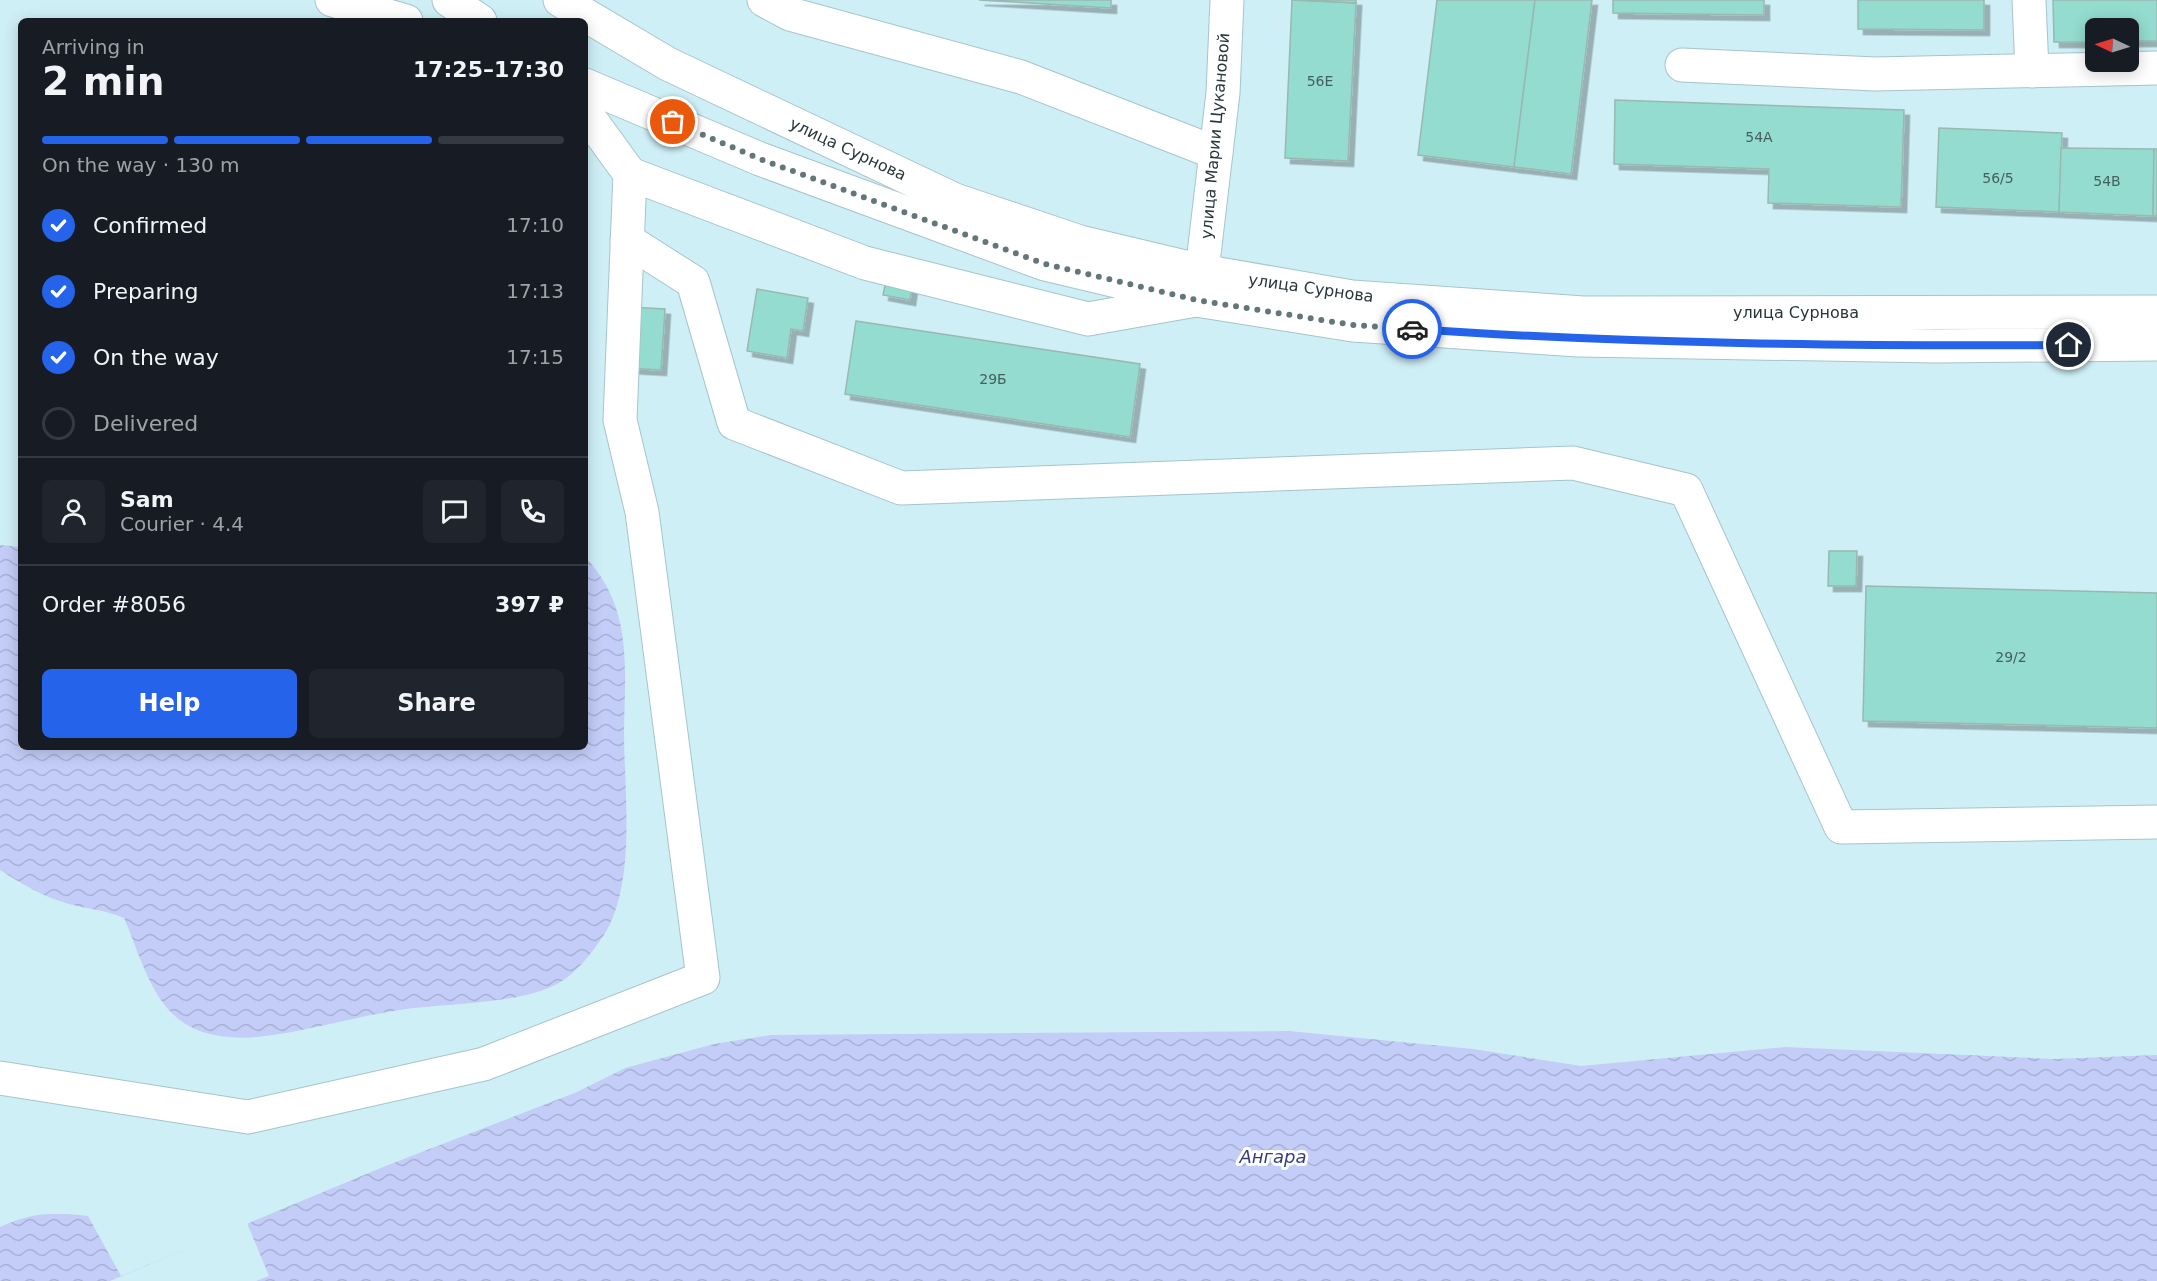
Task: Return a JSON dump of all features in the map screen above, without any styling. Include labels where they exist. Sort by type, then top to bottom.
[{"type":"main road","points":[[332,0],[395,18]]},
{"type":"main road","points":[[449,0],[476,18]]},
{"type":"main road","name":"улица Сурнова","points":[[560,0],[668,64],[955,200],[1080,242],[1199,286],[1353,325],[1578,340],[1936,346],[2157,344]]},
{"type":"main road","points":[[764,0],[790,14],[1021,77],[1216,153]]},
{"type":"main road","name":"улица Марии Цукановой","points":[[1199,286],[1223,93],[1227,0]]},
{"type":"main road","points":[[2029,0],[2032,71]]},
{"type":"main road","points":[[1682,65],[1875,74],[2157,68]]},
{"type":"main road","name":"улица Сурнова","points":[[588,86],[760,159],[1045,264],[1199,286],[1583,313],[2157,312]]},
{"type":"main road","points":[[588,116],[630,174],[865,263],[1088,319],[1199,286]]},
{"type":"main road","points":[[0,1078],[248,1117],[484,1064],[704,978],[642,512],[620,420],[630,174]]},
{"type":"main road","points":[[627,240],[693,282],[734,423],[901,488],[1573,463],[1686,489],[1841,827],[2157,822]]},
{"type":"water","points":[[0,545],[18,547],[18,750],[588,750],[588,561],[611,596],[619,617],[625,661],[625,863],[614,914],[604,935],[583,963],[557,984],[541,991],[502,1000],[400,1010],[275,1035],[249,1038],[223,1037],[191,1027],[166,1007],[149,979],[124,918],[50,898],[0,870]]},
{"type":"water","name":"Ангара","points":[[1289,1031],[1473,1049],[1581,1066],[1785,1047],[2054,1059],[2157,1055],[2157,1281],[0,1281],[0,1227],[23,1218],[43,1214],[88,1216],[121,1276],[388,1165],[577,1092],[625,1068],[714,1044],[771,1035]]},
{"type":"pier","points":[[247,1223],[269,1276],[256,1281],[110,1281]]},
{"type":"building","points":[[979,0],[1111,0],[1111,8]]},
{"type":"building","points":[[1292,0],[1356,3],[1348,161],[1285,158]]},
{"type":"building","points":[[1297,0],[1356,0],[1356,3]]},
{"type":"building","points":[[1437,0],[1535,0],[1514,167],[1418,155]]},
{"type":"building","points":[[1535,0],[1592,0],[1571,174],[1514,167]]},
{"type":"building","points":[[1613,0],[1764,0],[1764,15],[1613,13]]},
{"type":"building","points":[[1858,0],[1984,0],[1984,30],[1858,29]]},
{"type":"building","points":[[2053,0],[2157,0],[2157,41],[2139,41],[2139,18],[2085,18],[2085,42],[2054,42]]},
{"type":"building","points":[[1615,100],[1904,110],[1901,207],[1768,203],[1769,169],[1614,164]]},
{"type":"building","points":[[1939,128],[2062,133],[2059,212],[1936,207]]},
{"type":"building","points":[[2061,148],[2154,149],[2153,216],[2059,212]]},
{"type":"building","points":[[2154,149],[2157,149],[2157,216],[2153,216]]},
{"type":"building","points":[[886,281],[912,286],[910,300],[883,295]]},
{"type":"building","points":[[757,289],[808,298],[803,331],[791,329],[787,358],[747,351]]},
{"type":"building","points":[[630,307],[665,309],[661,370],[627,368]]},
{"type":"building","points":[[856,321],[1140,364],[1130,437],[845,394]]},
{"type":"building","points":[[1829,551],[1857,551],[1856,586],[1828,586]]},
{"type":"building","points":[[1866,586],[2157,593],[2157,728],[1863,721]]},
{"type":"way so far","points":[[673,122],[760,159],[1045,264],[1196,300],[1353,325],[1412,329]]},
{"type":"route","points":[[1412,329],[1578,340],[1936,346],[2069,345]]}]
